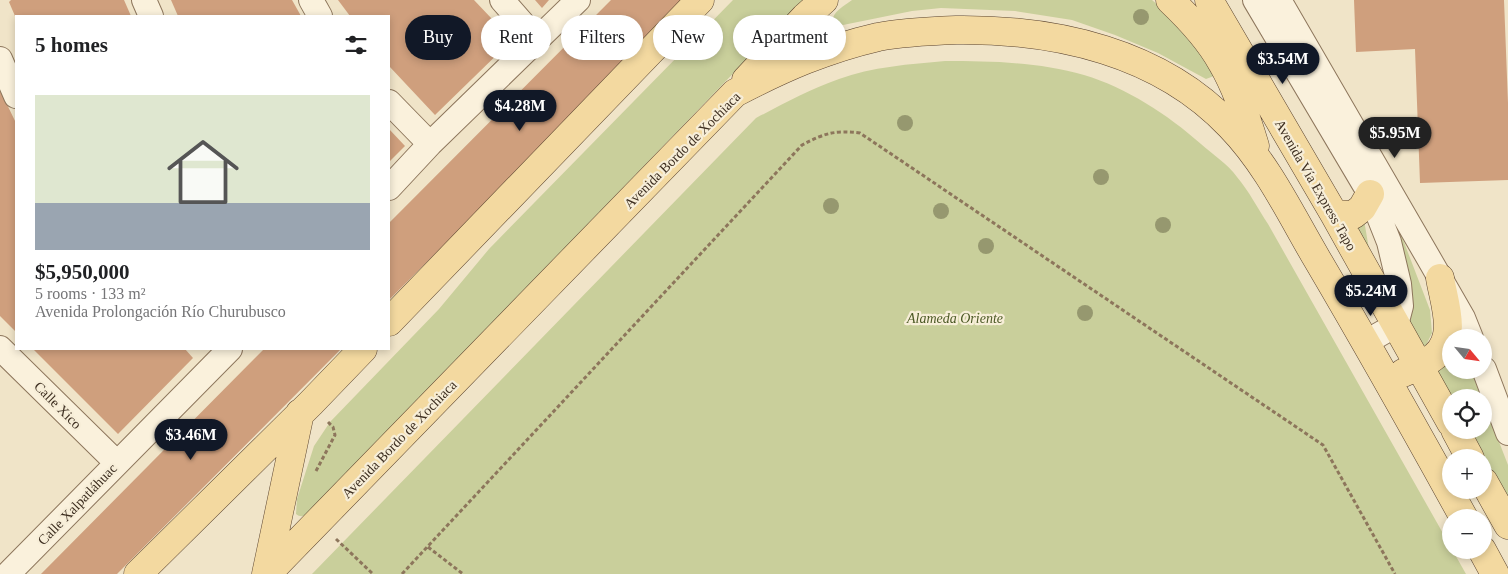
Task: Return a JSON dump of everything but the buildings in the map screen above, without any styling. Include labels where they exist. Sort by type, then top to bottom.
[{"type":"main road","points":[[390,321],[700,0]]},
{"type":"main road","points":[[735,92],[805,17],[824,0]]},
{"type":"main road","points":[[1170,0],[1198,28],[1223,63],[1249,127],[1259,159],[1366,342],[1459,509]]},
{"type":"main road","name":"Avenida Vía Express Tapo","points":[[1209,0],[1334,214],[1442,407]]},
{"type":"main road","name":"Avenida Bordo de Xochiaca","points":[[267,574],[735,92],[795,63],[845,46],[880,37],[912,32],[976,30],[1038,35],[1067,40],[1109,51],[1150,67],[1171,78],[1194,93],[1231,126],[1259,159]]},
{"type":"main road","points":[[1334,214],[1352,215],[1362,208],[1370,194]]},
{"type":"main road","points":[[1388,381],[1435,356],[1445,343],[1448,335],[1448,321],[1440,278]]},
{"type":"main road","points":[[138,574],[362,350]]},
{"type":"main road","points":[[267,574],[300,413]]},
{"type":"main road","points":[[1492,496],[1508,525]]},
{"type":"main road","points":[[1487,559],[1495,574]]},
{"type":"street","points":[[144,0],[151,15]]},
{"type":"street","points":[[311,0],[319,15]]},
{"type":"street","points":[[502,0],[515,15]]},
{"type":"street","points":[[551,26],[578,0]]},
{"type":"street","points":[[1255,0],[1370,194],[1389,242],[1399,284],[1400,306],[1396,325],[1366,342]]},
{"type":"street","points":[[1280,0],[1463,318],[1467,329]]},
{"type":"street","points":[[0,59],[15,94]]},
{"type":"street","points":[[390,187],[430,144],[516,60]]},
{"type":"street","points":[[390,103],[430,144]]},
{"type":"street","name":"Calle Xico","points":[[0,348],[117,463]]},
{"type":"street","name":"Calle Xalpatláhuac","points":[[8,574],[117,463],[221,352]]},
{"type":"street","points":[[1488,379],[1508,433]]},
{"type":"path","points":[[402,574],[802,145],[821,135],[842,130],[860,133],[1323,445],[1395,574]]},
{"type":"path","points":[[428,547],[463,574]]},
{"type":"green space","points":[[733,0],[804,0],[790,15],[733,15],[733,60],[746,60],[310,512],[303,516],[296,514],[297,499],[314,446],[330,422],[439,309],[489,249],[674,60],[723,60],[723,15],[718,15]]},
{"type":"green space","points":[[852,0],[1152,0],[1181,25],[1206,57],[1214,76],[1206,79],[1158,53],[1072,20],[1015,11],[941,8],[912,11],[846,24],[846,15],[835,15]]},
{"type":"green space","name":"Alameda Oriente","points":[[945,61],[997,62],[1050,67],[1084,75],[1116,87],[1146,103],[1174,122],[1229,168],[1246,188],[1268,224],[1442,532],[1442,559],[1458,559],[1466,574],[312,574],[756,118],[828,83],[851,75],[891,67]]},
{"type":"green space","points":[[1364,220],[1370,255],[1353,226]]},
{"type":"green space","points":[[1396,234],[1402,237],[1430,310],[1432,333],[1426,345],[1422,347],[1410,328]]},
{"type":"green space","points":[[1442,367],[1442,379],[1474,379],[1478,389],[1446,389],[1438,372]]},
{"type":"green space","points":[[1492,424],[1508,465],[1508,499],[1502,495],[1492,477],[1492,449],[1476,449],[1470,439],[1492,439]]}]
